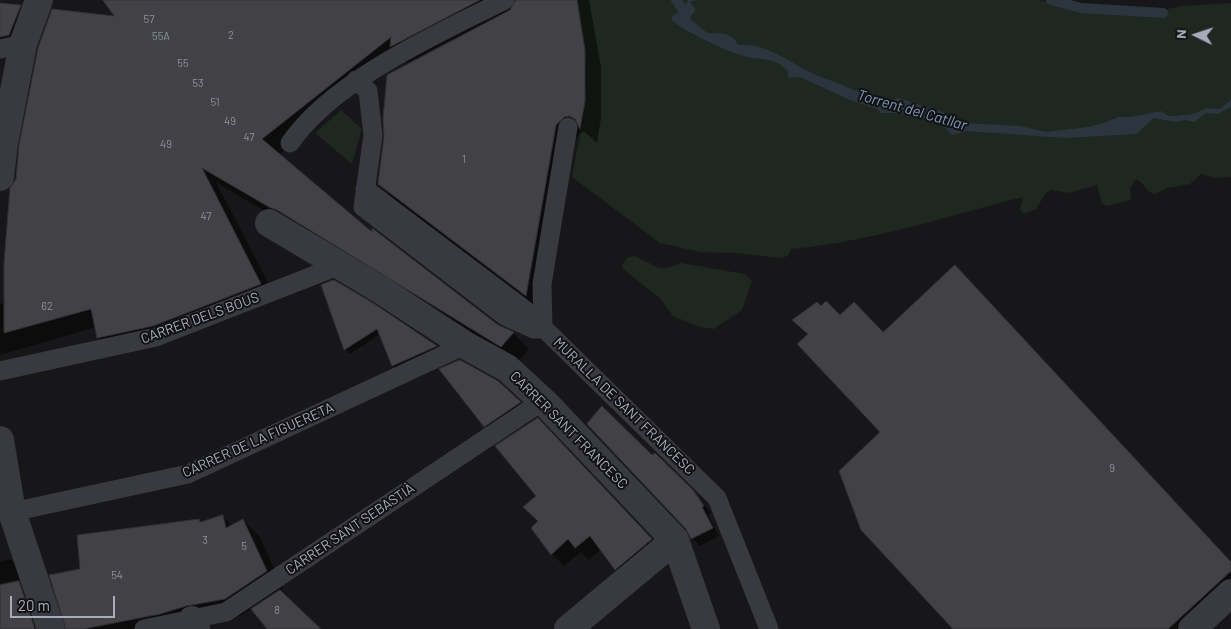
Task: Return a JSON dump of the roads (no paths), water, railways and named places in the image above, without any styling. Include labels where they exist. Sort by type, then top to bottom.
[{"type":"street","points":[[0,177],[11,47],[39,0]]},
{"type":"street","name":"CARRER SANT FRANCESC","points":[[269,223],[380,290],[465,345],[507,368],[546,404],[675,540],[706,629]]},
{"type":"street","points":[[0,440],[12,512],[51,629]]},
{"type":"street","points":[[568,629],[675,540]]},
{"type":"street","points":[[1192,629],[1231,592]]},
{"type":"lane","points":[[290,143],[301,129],[356,80],[505,0]]},
{"type":"lane","name":"MURALLA DE SANT FRANCESC","points":[[356,80],[368,91],[373,134],[364,198],[524,309],[717,498],[769,629]]},
{"type":"lane","points":[[544,329],[542,284],[568,127]]},
{"type":"lane","name":"CARRER DELS BOUS","points":[[0,370],[156,337],[338,266]]},
{"type":"lane","name":"CARRER DE LA FIGUERETA","points":[[12,512],[188,474],[465,345]]},
{"type":"lane","name":"CARRER SANT SEBASTIÀ","points":[[144,629],[194,624],[226,612],[534,406],[546,404]]},
{"type":"water","points":[[688,0],[697,0],[690,2],[696,10],[689,18],[708,33],[725,34],[739,45],[749,45],[767,50],[810,72],[851,89],[863,97],[869,97],[875,105],[882,105],[887,109],[900,107],[893,100],[898,98],[949,114],[965,123],[1020,126],[1046,132],[1088,127],[1118,117],[1131,117],[1161,111],[1169,116],[1193,114],[1207,108],[1219,109],[1231,100],[1231,107],[1217,114],[1206,113],[1194,122],[1185,120],[1176,122],[1154,118],[1136,134],[1065,138],[967,131],[952,135],[941,123],[905,113],[881,113],[877,109],[850,100],[800,77],[788,78],[788,71],[776,62],[746,57],[698,37],[672,20],[672,16],[683,10]]},
{"type":"waterway","name":"Torrent del Catllar","points":[[676,0],[683,10],[686,21]]},
{"type":"waterway","points":[[1051,0],[1081,8],[1163,13]]},
{"type":"waterway","name":"Torrent del Catllar","points":[[858,95],[899,108],[912,109]]}]
